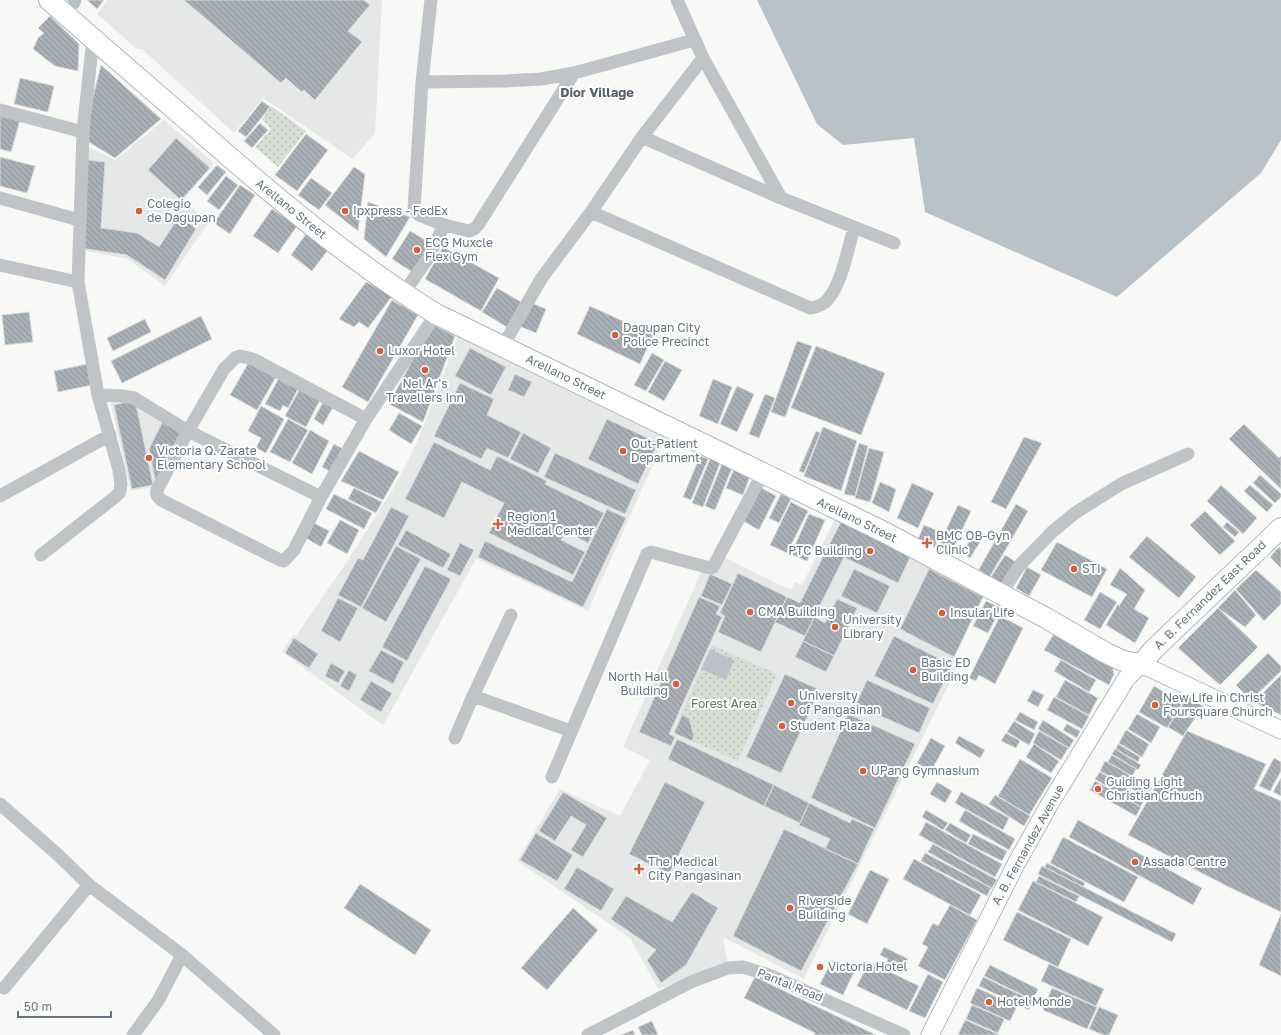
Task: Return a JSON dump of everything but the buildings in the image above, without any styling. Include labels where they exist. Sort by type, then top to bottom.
[{"type":"highway","name":"Arellano Street","points":[[49,0],[280,200],[330,240],[403,294],[436,314],[884,532],[1046,618],[1106,653],[1122,661],[1141,664]]},
{"type":"highway","name":"A. B. Fernandez East Road","points":[[1141,664],[1154,649],[1281,528]]},
{"type":"main road","points":[[1141,664],[1281,730]]},
{"type":"main road","name":"A. B. Fernandez Avenue","points":[[930,1035],[1016,864],[1049,805],[1126,679],[1141,664]]},
{"type":"street","points":[[431,0],[422,82],[414,209],[418,215],[444,225],[468,231],[474,229],[478,225],[574,73]]},
{"type":"street","points":[[677,0],[703,58],[781,198]]},
{"type":"street","points":[[42,555],[115,497],[120,492],[121,484],[110,435],[98,395],[78,282],[83,132],[93,38]]},
{"type":"street","points":[[422,82],[504,81],[541,78],[574,73],[694,40]]},
{"type":"street","points":[[503,346],[541,279],[591,212],[642,137],[703,58]]},
{"type":"street","points":[[0,110],[83,132]]},
{"type":"street","points":[[642,137],[781,198],[894,243]]},
{"type":"street","points":[[0,198],[79,220]]},
{"type":"street","points":[[591,212],[810,308],[823,304],[829,298],[838,281],[854,228]]},
{"type":"street","points":[[403,294],[428,258],[444,225]]},
{"type":"street","points":[[0,265],[78,282]]},
{"type":"street","points":[[366,419],[259,362],[240,356],[235,358],[224,369],[188,431],[157,490],[157,497],[284,561],[294,550],[321,497],[366,419],[436,314]]},
{"type":"street","points":[[98,395],[134,398],[188,431],[321,497]]},
{"type":"street","points":[[0,496],[110,435]]},
{"type":"street","points":[[1001,594],[1019,566],[1052,532],[1075,513],[1121,484],[1188,454]]},
{"type":"street","points":[[552,777],[647,554],[651,552],[710,568],[713,567],[763,473]]},
{"type":"street","points":[[455,738],[511,615]]},
{"type":"street","points":[[473,696],[572,731]]},
{"type":"street","points":[[0,804],[57,854],[89,885],[182,955],[274,1035]]},
{"type":"street","points":[[4,988],[89,885]]},
{"type":"street","points":[[133,1035],[158,1001],[182,955]]},
{"type":"street","name":"Pantal Road","points":[[588,1035],[691,982],[728,968],[743,967],[769,975],[904,1035]]},
{"type":"shaded area","points":[[108,0],[382,0],[375,133],[353,159],[263,98],[234,133],[142,49],[137,49],[97,14]]},
{"type":"shaded area","points":[[757,0],[1281,0],[1281,140],[1261,173],[1117,297],[925,212],[914,138],[843,145],[817,124]]},
{"type":"shaded area","name":"Colegio de Dagupan","points":[[164,120],[214,163],[184,199],[208,223],[165,286],[128,259],[80,250],[85,145],[115,160]]},
{"type":"shaded area","name":"Region 1 Medical Center","points":[[458,335],[536,372],[665,437],[588,611],[476,559],[383,725],[282,652],[293,635],[296,636],[346,563],[393,489],[420,435]]},
{"type":"shaded area","name":"Victoria Q. Zarate Elementary School","points":[[139,396],[189,429],[160,486],[131,491],[110,400]]},
{"type":"shaded area","name":"University of Pangasinan","points":[[838,513],[933,561],[900,629],[961,659],[804,979],[723,937],[728,968],[658,989],[630,938],[517,861],[560,789],[620,816],[650,760],[623,747],[704,566],[723,557],[791,590],[795,582],[802,585]]},
{"type":"shaded area","points":[[710,649],[734,660],[726,680],[701,669]]},
{"type":"green space","points":[[271,106],[306,131],[278,167],[255,147],[271,129],[262,119]]},
{"type":"green space","name":"Forest Area","points":[[712,645],[777,674],[738,761],[692,741],[694,736],[689,718],[681,715]]},
{"type":"place","name":"Colegio de Dagupan","points":[[139,211]]},
{"type":"place","name":"Ipxpress - FedEx","points":[[345,211]]},
{"type":"place","name":"ECG Muxcle Flex Gym","points":[[417,250]]},
{"type":"place","name":"Dagupan City Police Precinct","points":[[615,335]]},
{"type":"place","name":"Luxor Hotel","points":[[380,351]]},
{"type":"place","name":"Nel Ar's Travellers Inn","points":[[425,370]]},
{"type":"place","name":"Out-Patient Department","points":[[623,451]]},
{"type":"place","name":"Victoria Q. Zarate Elementary School","points":[[149,458]]},
{"type":"place","name":"Region 1 Medical Center","points":[[498,524]]},
{"type":"place","name":"BMC OB-Gyn Clinic","points":[[927,543]]},
{"type":"place","name":"PTC Building","points":[[870,551]]},
{"type":"place","name":"STI","points":[[1074,569]]},
{"type":"place","name":"CMA Building","points":[[750,612]]},
{"type":"place","name":"Insular Life","points":[[942,613]]},
{"type":"place","name":"University Library","points":[[835,627]]},
{"type":"place","name":"Basic ED Building","points":[[913,670]]},
{"type":"place","name":"North Hall Building","points":[[676,684]]},
{"type":"place","name":"University of Pangasinan","points":[[791,703]]},
{"type":"place","name":"New Life in Christ Foursquare Church","points":[[1155,705]]},
{"type":"place","name":"Student Plaza","points":[[782,726]]},
{"type":"place","name":"UPang Gymnasium","points":[[863,771]]},
{"type":"place","name":"Guiding Light Christian Crhuch","points":[[1098,789]]},
{"type":"place","name":"Assada Centre","points":[[1135,862]]},
{"type":"place","name":"The Medical City Pangasinan","points":[[639,869]]},
{"type":"place","name":"Riverside Building","points":[[790,908]]},
{"type":"place","name":"Victoria Hotel","points":[[820,967]]},
{"type":"place","name":"Hotel Monde","points":[[989,1002]]},
{"type":"district","name":"Dior Village","points":[[597,92]]}]
